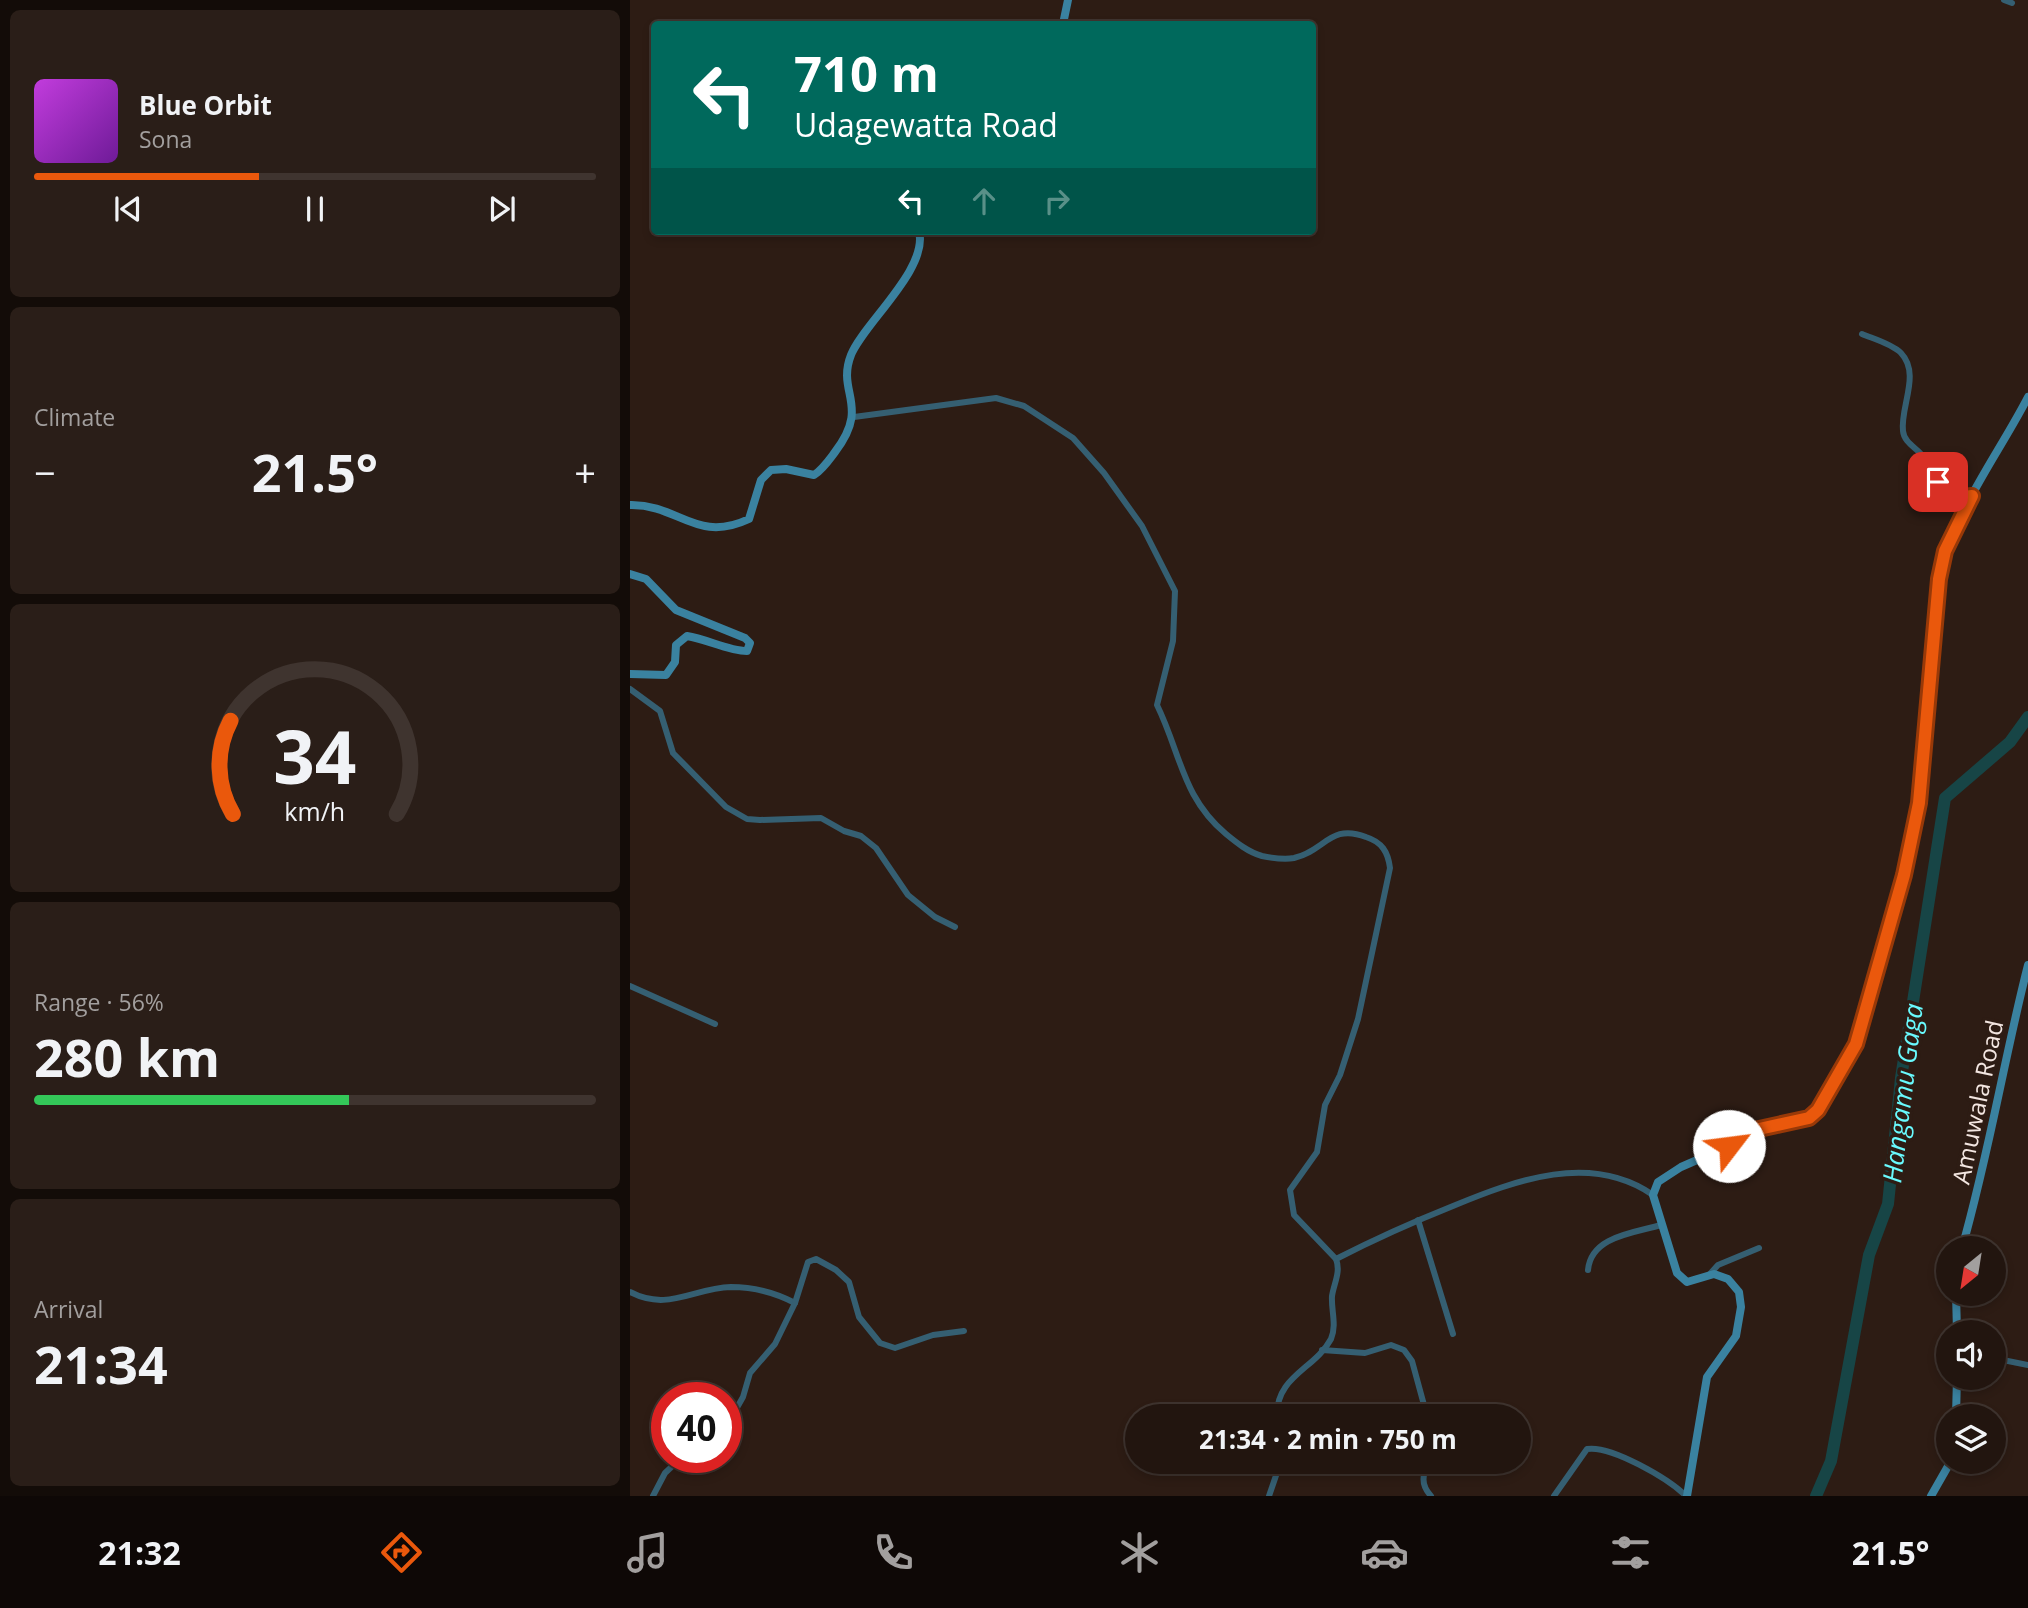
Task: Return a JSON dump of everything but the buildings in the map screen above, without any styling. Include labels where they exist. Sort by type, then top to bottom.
[{"type":"street","points":[[1064,21],[1068,0]]},
{"type":"street","points":[[2004,0],[2012,3]]},
{"type":"street","points":[[630,505],[659,507],[699,527],[732,527],[749,519],[758,499],[761,480],[771,470],[786,469],[814,475],[821,471],[848,435],[854,417],[848,370],[850,357],[858,339],[895,295],[916,253],[920,235]]},
{"type":"street","points":[[1862,334],[1900,352],[1906,362],[1910,391],[1902,415],[1905,439],[1924,457],[1945,489],[1963,497],[1972,496]]},
{"type":"street","points":[[1554,1496],[1587,1449],[1600,1447],[1662,1478],[1687,1496],[1707,1377],[1736,1336],[1741,1307],[1739,1292],[1728,1279],[1714,1274],[1686,1282],[1677,1273],[1653,1195],[1658,1182],[1681,1167],[1729,1146],[1750,1131],[1809,1118],[1818,1110],[1856,1044],[1904,875],[1919,803],[1945,551],[1972,496],[2028,397]]},
{"type":"street","points":[[854,417],[996,398],[1024,406],[1073,438],[1104,473],[1142,526],[1175,591],[1173,641],[1157,705],[1174,740],[1185,781],[1198,807],[1237,843],[1264,856],[1296,857],[1340,832],[1351,831],[1375,840],[1383,847],[1390,868],[1358,1019],[1340,1075],[1325,1105],[1317,1152],[1290,1190],[1294,1215],[1336,1259],[1339,1267],[1332,1297],[1334,1329],[1321,1350],[1288,1381],[1276,1404]]},
{"type":"street","points":[[630,573],[646,579],[667,604],[676,610],[745,638],[750,643],[747,651],[739,651],[711,640],[687,636],[676,645],[675,662],[666,675],[630,674]]},
{"type":"street","points":[[630,689],[660,711],[673,753],[726,807],[747,819],[821,818],[844,831],[861,836],[876,848],[908,895],[935,917],[955,927]]},
{"type":"street","name":"Amuwala Road","points":[[1965,1236],[1985,1169],[2011,1033],[2028,965]]},
{"type":"street","points":[[630,986],[715,1024]]},
{"type":"street","points":[[1336,1259],[1418,1220],[1506,1184],[1544,1174],[1597,1173],[1625,1181],[1653,1195]]},
{"type":"street","points":[[1418,1220],[1453,1334]]},
{"type":"street","points":[[1588,1270],[1589,1259],[1597,1248],[1609,1240],[1661,1225]]},
{"type":"street","points":[[1709,1275],[1718,1265],[1759,1248]]},
{"type":"street","points":[[742,1399],[750,1373],[775,1344],[795,1303],[805,1266],[816,1259],[849,1282],[859,1317],[880,1343],[895,1348],[933,1335],[964,1331]]},
{"type":"street","points":[[630,1292],[643,1299],[662,1302],[730,1287],[760,1289],[795,1303]]},
{"type":"street","points":[[1321,1350],[1365,1353],[1391,1345],[1404,1350],[1412,1361],[1424,1404]]},
{"type":"street","points":[[2006,1360],[2028,1365]]},
{"type":"street","points":[[653,1496],[664,1473]]},
{"type":"street","points":[[1269,1496],[1277,1474]]},
{"type":"street","points":[[1423,1474],[1425,1489],[1431,1496]]},
{"type":"street","points":[[1931,1496],[1944,1474]]},
{"type":"waterway","name":"Hangamu Gaga","points":[[1816,1496],[1831,1461],[1869,1255],[1888,1204],[1901,1078],[1945,798],[2010,742],[2028,717]]},
{"type":"route","points":[[1729,1146],[1750,1131],[1778,1122],[1809,1118],[1818,1110],[1856,1044],[1904,875],[1919,803],[1928,727],[1939,579],[1945,551],[1972,496],[1963,497],[1945,489],[1938,482]]}]
